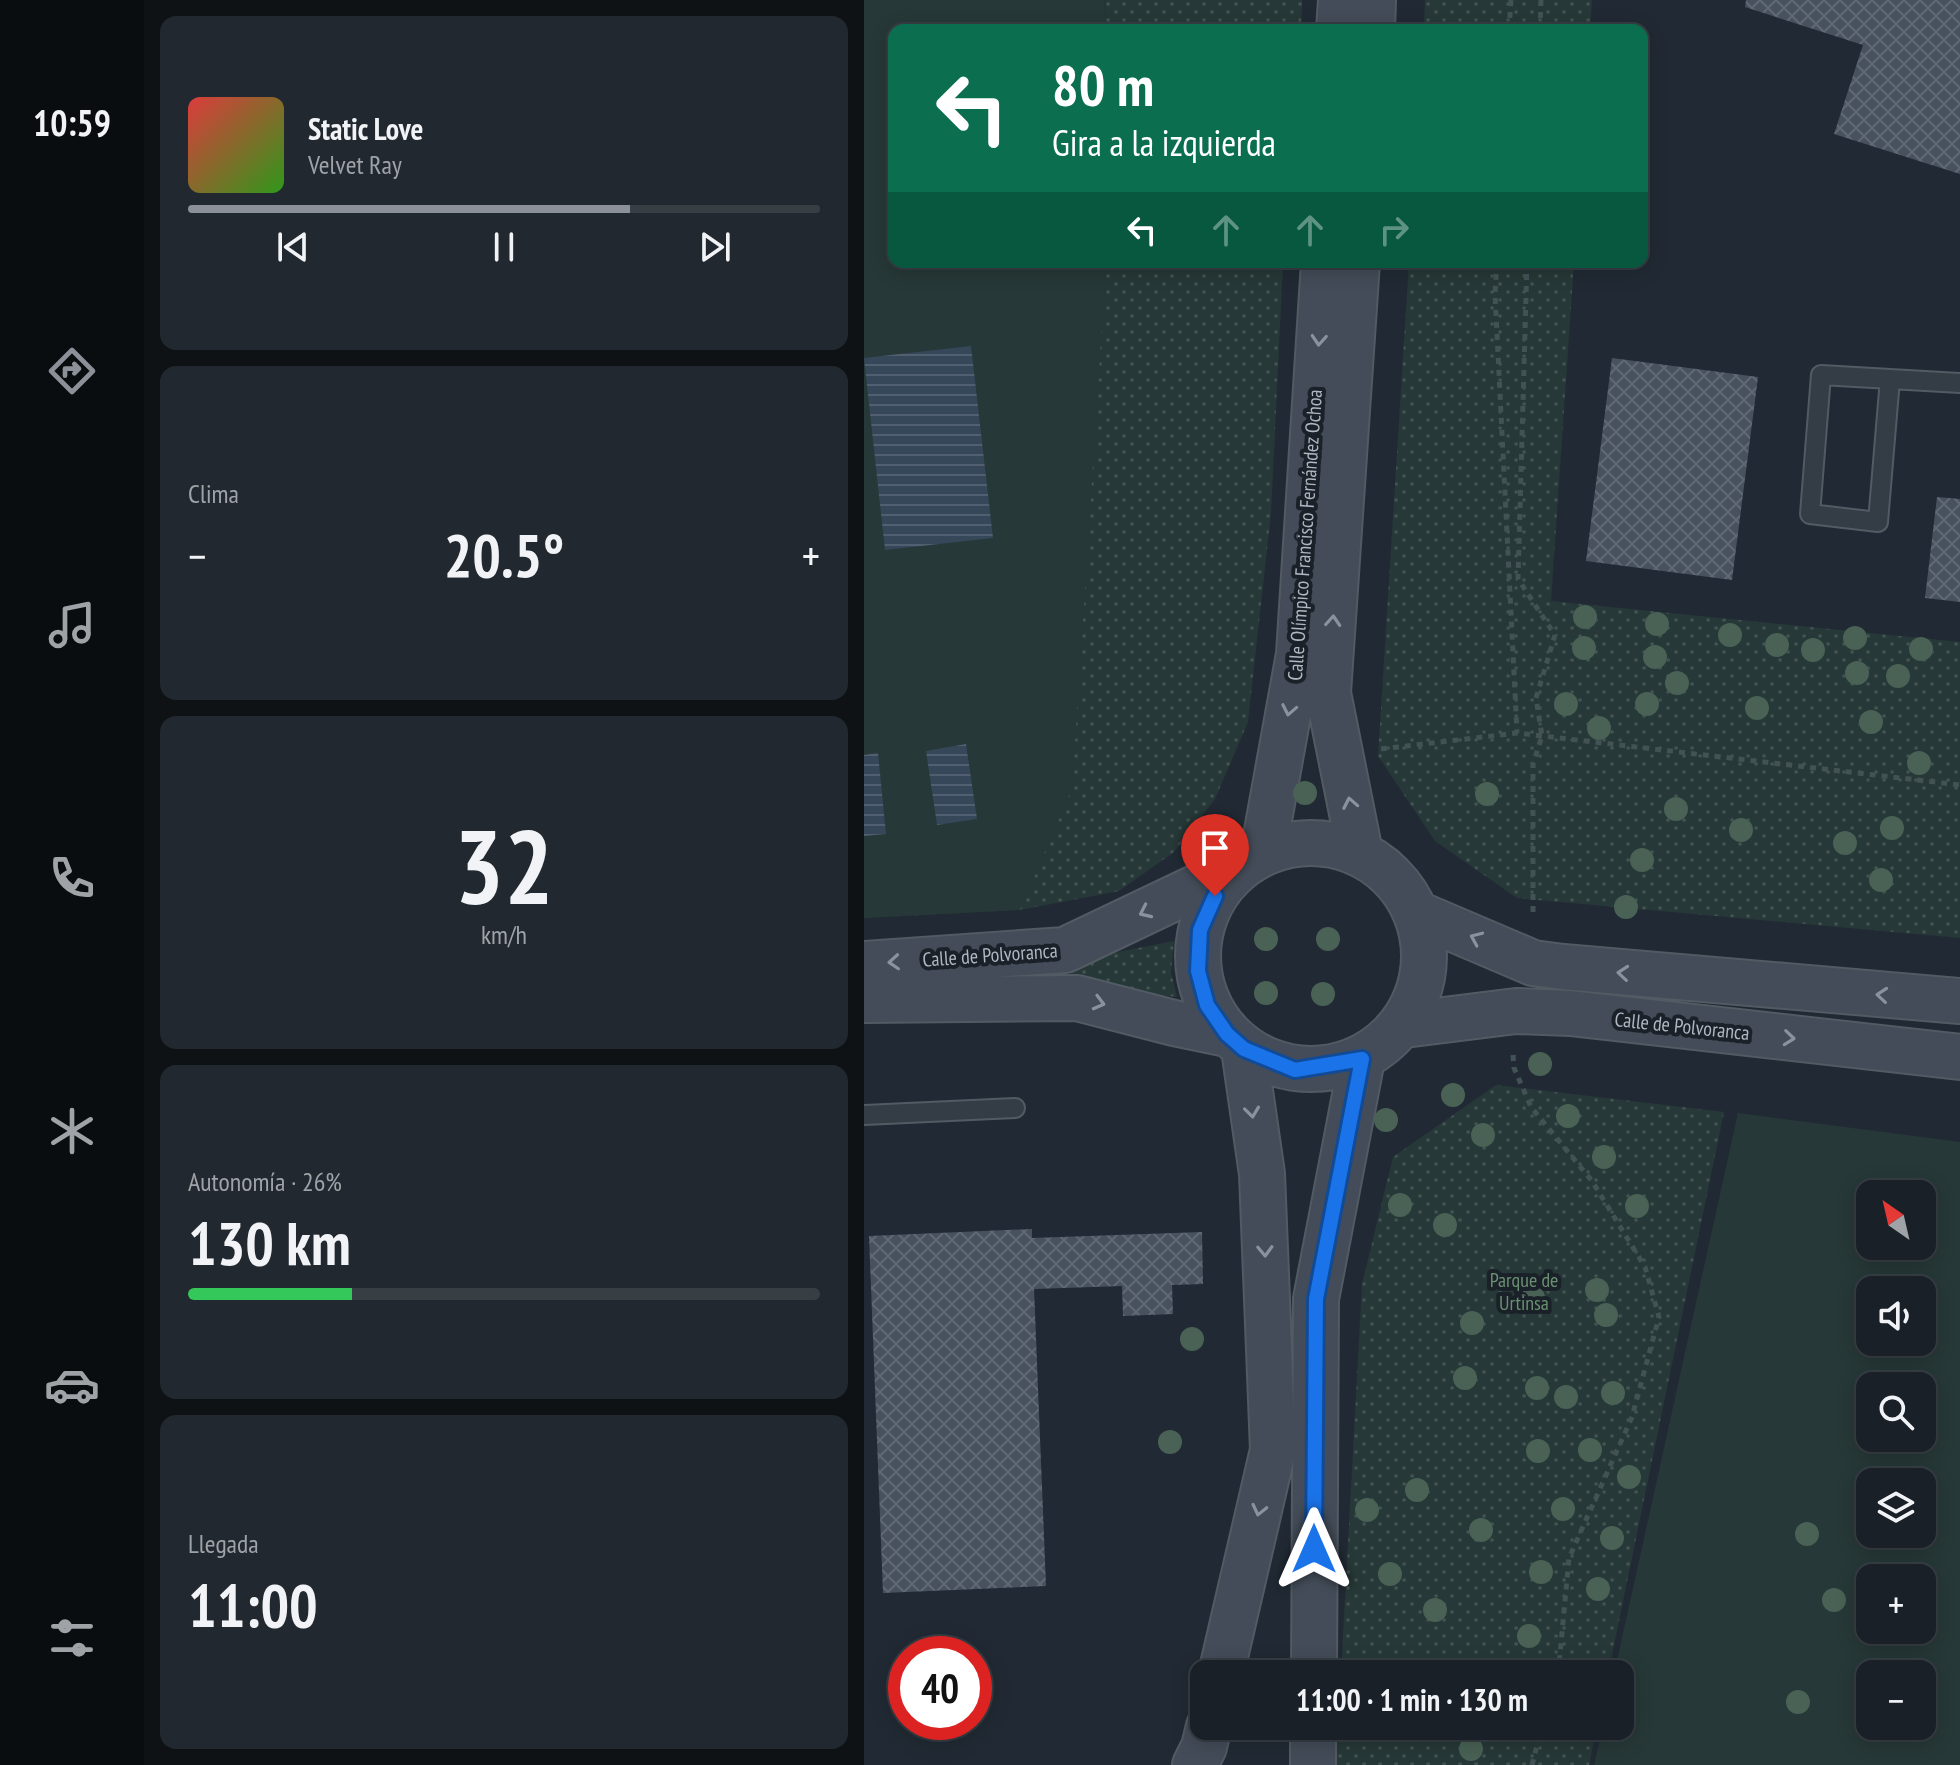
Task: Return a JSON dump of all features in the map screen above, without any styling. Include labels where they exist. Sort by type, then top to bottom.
[{"type":"street","points":[[1339,24],[1341,0]]},
{"type":"street","points":[[1372,24],[1373,0]]},
{"type":"street","name":"Calle Olímpico Francisco Fernández Ochoa","points":[[1252,860],[1299,654],[1324,268]]},
{"type":"street","name":"Calle Olímpico Francisco Fernández Ochoa","points":[[1357,268],[1328,693],[1360,853]]},
{"type":"street","points":[[1301,842],[1322,843],[1360,853],[1398,880],[1418,914],[1426,968],[1422,989],[1404,1025],[1362,1059],[1295,1070],[1236,1042],[1207,1005],[1198,971],[1200,930],[1215,896],[1252,860],[1301,842]]},
{"type":"street","name":"Calle de Polvoranca","points":[[864,964],[1065,950],[1252,860]]},
{"type":"street","points":[[1418,914],[1533,963],[1960,1001]]},
{"type":"street","name":"Calle de Polvoranca","points":[[864,1000],[1077,998],[1236,1042]]},
{"type":"street","name":"Calle de Polvoranca","points":[[1404,1025],[1516,1011],[1570,1013],[1960,1057]]},
{"type":"street","points":[[1224,1660],[1273,1450],[1262,1174],[1236,1042]]},
{"type":"street","points":[[1314,1660],[1316,1299],[1362,1059]]},
{"type":"street","points":[[1195,1765],[1206,1740]]},
{"type":"street","points":[[1313,1740],[1313,1765]]},
{"type":"lane","points":[[1890,379],[1878,522],[1810,514],[1821,375],[1960,383]]},
{"type":"lane","points":[[864,1115],[1015,1108]]},
{"type":"path","points":[[1509,24],[1511,0]]},
{"type":"path","points":[[1540,24],[1541,0]]},
{"type":"path","points":[[1497,268],[1495,294],[1517,733]]},
{"type":"path","points":[[1527,268],[1518,579],[1555,635],[1536,698],[1542,736],[1533,764],[1533,963]]},
{"type":"path","points":[[1340,754],[1517,733],[1960,785]]},
{"type":"path","points":[[1516,1011],[1512,1049],[1514,1068],[1531,1107],[1592,1181],[1645,1267],[1659,1317],[1632,1417],[1569,1558],[1559,1660]]},
{"type":"path","points":[[1532,1765],[1538,1740]]},
{"type":"green space","points":[[864,0],[1104,0],[1106,24],[888,24],[888,268],[1106,268],[1072,789],[1020,910],[864,918]]},
{"type":"green space","points":[[1104,0],[1302,0],[1301,24],[1106,24]]},
{"type":"green space","points":[[1425,0],[1592,0],[1590,24],[1424,24]]},
{"type":"green space","points":[[984,268],[1283,268],[1271,513],[1248,722],[1215,799],[1174,852],[1119,891],[1020,910],[864,918]]},
{"type":"green space","points":[[1409,268],[1574,268],[1551,601],[1960,642],[1960,938],[1517,898],[1435,841],[1378,756]]},
{"type":"green space","points":[[1174,941],[1171,972],[1177,997],[1071,984],[1072,961]]},
{"type":"green space","name":"Parque de Urtinsa","points":[[1496,1085],[1724,1112],[1611,1660],[1342,1660],[1362,1284],[1393,1157]]},
{"type":"green space","points":[[1738,1113],[1960,1142],[1960,1765],[1594,1765],[1600,1740],[1634,1740],[1634,1660],[1617,1660]]},
{"type":"green space","points":[[1337,1740],[1594,1740],[1589,1765],[1336,1765]]},
{"type":"water","points":[[971,346],[993,538],[885,550],[864,358]]},
{"type":"water","points":[[966,744],[977,819],[937,825],[926,751]]},
{"type":"water","points":[[878,753],[886,834],[864,836],[864,755]]},
{"type":"building","points":[[1746,0],[1960,0],[1960,174],[1834,134],[1863,45],[1745,7]]},
{"type":"building","points":[[1612,358],[1758,377],[1732,580],[1586,561]]},
{"type":"building","points":[[1937,497],[1960,499],[1960,602],[1925,598]]},
{"type":"building","points":[[1032,1229],[1032,1238],[1202,1232],[1203,1284],[1172,1285],[1173,1314],[1123,1316],[1122,1286],[1034,1289],[1046,1586],[883,1593],[869,1236]]},
{"type":"route","points":[[1215,896],[1200,930],[1198,971],[1207,1005],[1227,1034],[1244,1049],[1295,1070],[1362,1059],[1316,1299],[1314,1549]]}]
